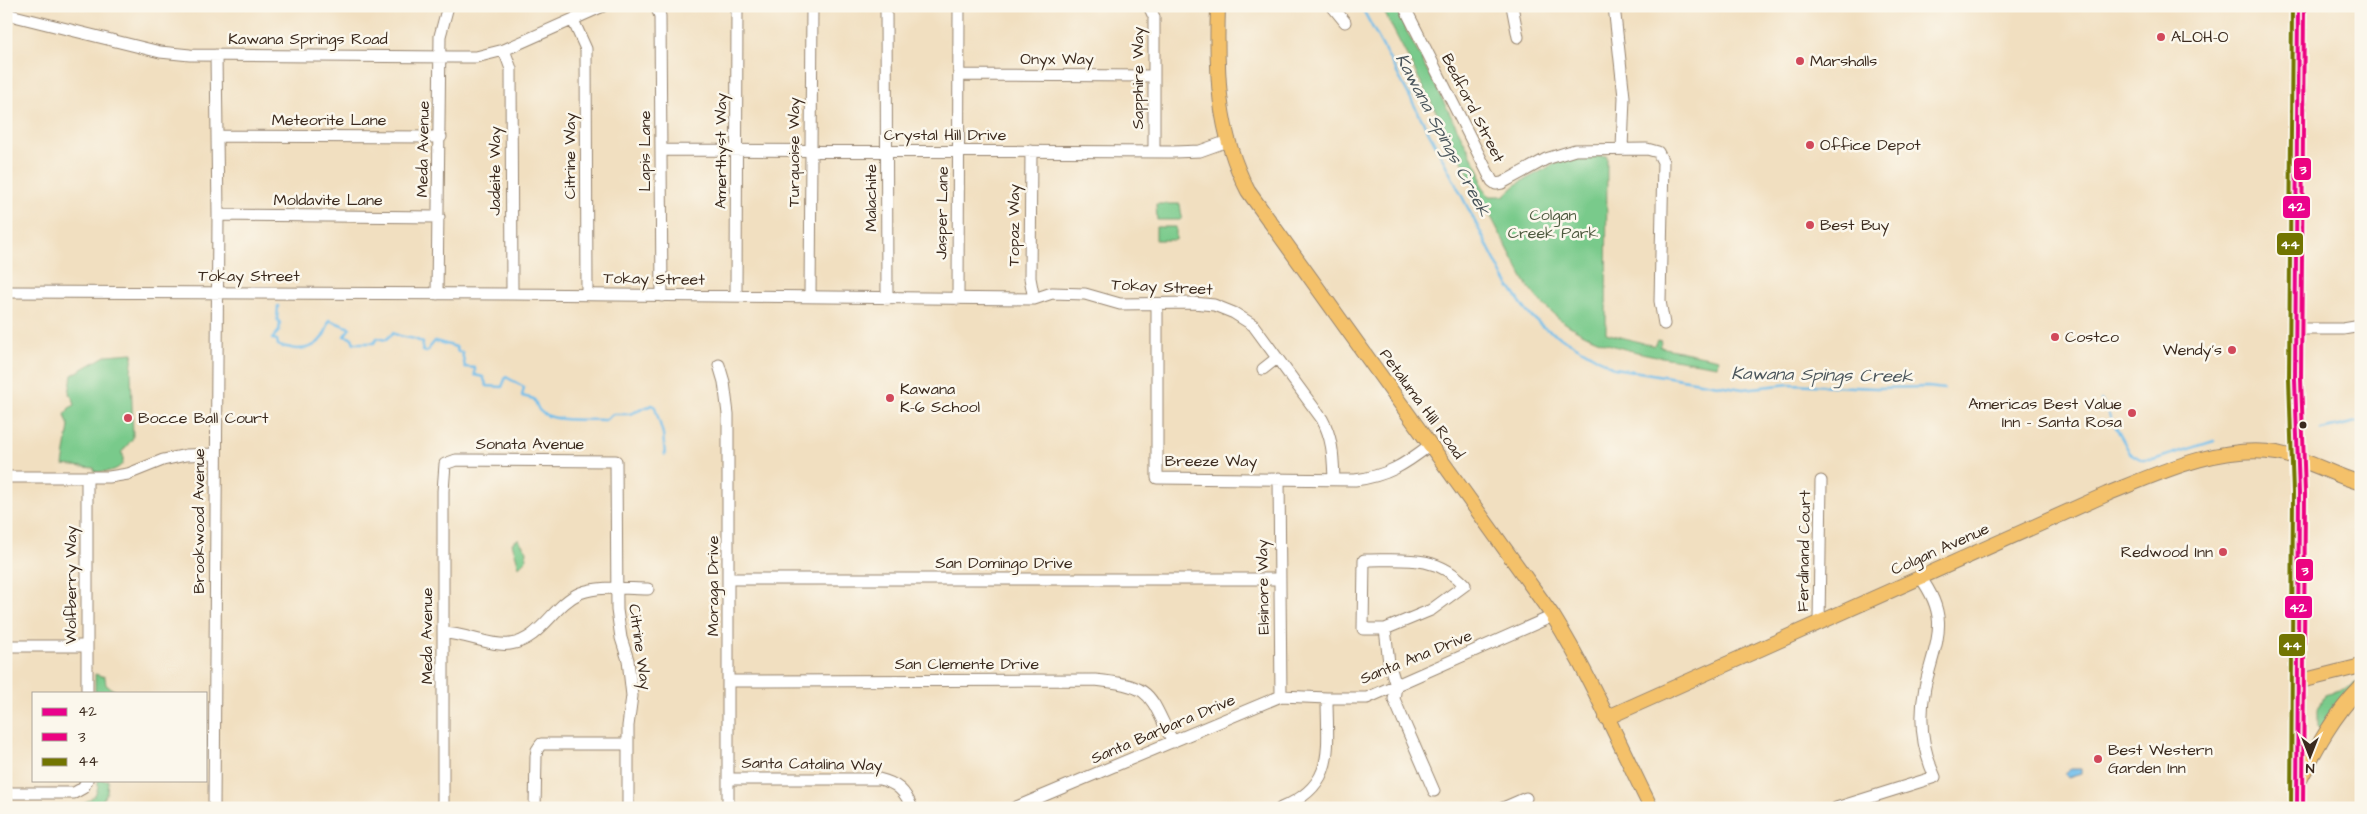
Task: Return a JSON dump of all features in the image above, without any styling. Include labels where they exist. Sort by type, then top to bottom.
[{"type":"main road","name":"Petaluma Hill Road","points":[[1218,6],[1218,93],[1228,142],[1245,186],[1256,205],[1553,616],[1584,667],[1606,718],[1651,808]]},
{"type":"main road","points":[[2297,808],[2298,459],[2295,419],[2298,6]]},
{"type":"main road","name":"Colgan Avenue","points":[[1606,718],[2107,494],[2183,466],[2237,452],[2277,454],[2298,459],[2361,483]]},
{"type":"main road","points":[[2297,682],[2361,666]]},
{"type":"main road","points":[[2298,784],[2328,727],[2341,707],[2361,687]]},
{"type":"street","name":"Meda Avenue","points":[[437,294],[440,36],[448,6]]},
{"type":"street","name":"Kawana Springs Road","points":[[6,14],[160,52],[216,55],[476,57],[504,50],[604,6]]},
{"type":"street","name":"Lapis Lane","points":[[656,6],[660,16],[662,296]]},
{"type":"street","name":"Amerthyst Way","points":[[736,6],[736,296]]},
{"type":"street","name":"Turquoise Way","points":[[810,298],[812,6]]},
{"type":"street","name":"Malachite","points":[[886,6],[887,299]]},
{"type":"street","name":"Jasper Lane","points":[[958,299],[959,6]]},
{"type":"street","name":"Sapphire Way","points":[[1149,6],[1154,17],[1154,152]]},
{"type":"street","points":[[1332,6],[1345,22]]},
{"type":"street","name":"Bedford Street","points":[[1404,6],[1492,181],[1496,184],[1502,183],[1559,153],[1575,150],[1622,149],[1647,149],[1658,152],[1663,162],[1660,301],[1664,324]]},
{"type":"street","points":[[1512,6],[1518,37]]},
{"type":"street","points":[[1614,6],[1624,97],[1622,149]]},
{"type":"street","name":"Citrine Way","points":[[573,20],[586,50],[587,294]]},
{"type":"street","name":"Jadeite Way","points":[[504,50],[511,69],[512,294]]},
{"type":"street","name":"Brookwood Avenue","points":[[214,808],[218,215],[216,55]]},
{"type":"street","name":"Onyx Way","points":[[960,75],[1153,76]]},
{"type":"street","name":"Meteorite Lane","points":[[218,136],[440,137]]},
{"type":"street","name":"Crystal Hill Drive","points":[[661,150],[1154,152],[1200,150],[1228,142]]},
{"type":"street","name":"Topaz Way","points":[[1031,151],[1030,278],[1034,299]]},
{"type":"street","name":"Moldavite Lane","points":[[218,215],[439,217]]},
{"type":"street","name":"Tokay Street","points":[[6,292],[587,294],[887,299],[1034,299],[1052,293],[1070,293],[1085,294],[1120,304],[1214,305],[1234,313],[1252,325],[1278,358],[1329,431],[1333,446],[1334,478]]},
{"type":"street","name":"Breeze Way","points":[[1156,304],[1158,478],[1334,478],[1355,480],[1394,471],[1430,446]]},
{"type":"street","points":[[2297,329],[2343,329],[2361,326]]},
{"type":"street","points":[[1263,369],[1278,358]]},
{"type":"street","name":"Moraga Drive","points":[[719,365],[724,382],[728,414],[728,808]]},
{"type":"street","points":[[6,477],[109,477],[128,474],[163,460],[186,455],[215,454]]},
{"type":"street","name":"Sonata Avenue","points":[[445,464],[456,460],[616,461]]},
{"type":"street","name":"Citrine Way","points":[[616,461],[618,622],[628,660],[632,696],[628,744],[628,808]]},
{"type":"street","name":"Meda Avenue","points":[[443,808],[445,464]]},
{"type":"street","name":"Wolfberry Way","points":[[87,477],[87,692]]},
{"type":"street","name":"Elsinore Way","points":[[1278,478],[1280,696]]},
{"type":"street","name":"Ferdinand Court","points":[[1819,622],[1821,481]]},
{"type":"street","points":[[1364,560],[1414,560],[1435,563],[1454,573],[1465,585],[1431,610],[1385,630],[1363,629],[1364,560]]},
{"type":"street","points":[[1836,808],[1935,777],[1926,758],[1923,715],[1925,688],[1939,639],[1934,602],[1930,590],[1920,577]]},
{"type":"street","name":"San Domingo Drive","points":[[729,579],[1278,578]]},
{"type":"street","points":[[443,633],[461,634],[498,644],[511,644],[538,630],[558,606],[581,593],[617,589],[648,589]]},
{"type":"street","name":"Santa Ana Drive","points":[[1326,698],[1367,698],[1553,616]]},
{"type":"street","points":[[1385,630],[1389,663],[1396,686],[1394,699],[1434,791]]},
{"type":"street","points":[[6,646],[87,646]]},
{"type":"street","name":"San Clemente Drive","points":[[729,681],[1095,680],[1118,682],[1138,687],[1152,699],[1173,742]]},
{"type":"street","name":"Santa Barbara Drive","points":[[1014,808],[1280,696],[1326,698]]},
{"type":"street","points":[[1282,808],[1311,791],[1322,775],[1327,754],[1326,698]]},
{"type":"street","points":[[535,808],[536,756],[541,744],[628,744]]},
{"type":"street","name":"Santa Catalina Way","points":[[728,779],[879,779],[891,782],[901,789],[912,808]]},
{"type":"street","points":[[6,793],[74,793],[83,788],[86,782]]},
{"type":"street","points":[[1502,808],[1526,798]]},
{"type":"green space","name":"Colgan Creek Park","points":[[1381,6],[1396,6],[1403,24],[1480,172],[1482,186],[1489,196],[1504,196],[1517,184],[1562,160],[1579,156],[1607,156],[1606,333],[1654,346],[1657,340],[1661,341],[1660,347],[1718,359],[1717,366],[1635,352],[1609,344],[1585,335],[1563,321],[1542,303],[1524,280]]},
{"type":"green space","points":[[1156,204],[1180,204],[1182,218],[1180,220],[1157,220]]},
{"type":"green space","points":[[1156,227],[1176,227],[1176,240],[1156,240]]},
{"type":"green space","points":[[133,353],[131,371],[133,438],[121,453],[123,454],[123,463],[114,470],[103,472],[95,472],[94,468],[63,465],[69,426],[65,415],[69,408],[75,405],[73,398],[69,394],[72,375],[107,355]]},
{"type":"green space","points":[[518,539],[527,551],[526,560],[519,567],[512,543]]},
{"type":"green space","points":[[95,674],[105,677],[106,685],[116,692],[95,692]]},
{"type":"green space","points":[[2361,680],[2323,729],[2318,727],[2318,710],[2324,694],[2345,689]]},
{"type":"green space","points":[[98,782],[108,782],[107,792],[98,808],[79,808],[95,795]]},
{"type":"water","points":[[2071,769],[2081,769],[2081,774],[2068,778],[2065,773]]},
{"type":"waterway","name":"Kawana Spings Creek","points":[[376,6],[382,12],[396,9],[397,6]]},
{"type":"waterway","name":"Kawana Spings Creek","points":[[1361,6],[1505,280],[1527,312],[1543,327],[1614,368],[1743,389],[1790,384],[1944,389]]},
{"type":"waterway","points":[[278,306],[277,319],[280,323],[279,331],[272,339],[277,340],[278,345],[282,347],[298,349],[310,347],[323,337],[329,320],[350,328],[344,336],[352,338],[354,343],[374,343],[377,338],[386,340],[393,333],[423,343],[422,351],[426,352],[435,341],[456,347],[458,352],[462,352],[465,367],[475,368],[475,375],[483,377],[487,386],[502,387],[506,377],[524,387],[522,396],[534,399],[539,410],[551,417],[605,420],[613,414],[630,414],[652,405],[655,407],[663,434],[665,455]]},
{"type":"waterway","name":"Kawana Spings Creek","points":[[2101,400],[2130,453],[2142,460],[2153,460],[2214,441]]},
{"type":"waterway","points":[[2321,430],[2361,421]]},
{"type":"transit line","name":"44","points":[[2291,808],[2293,493],[2289,379],[2292,6]]},
{"type":"transit line","name":"42","points":[[2297,808],[2299,493],[2295,379],[2298,6]]},
{"type":"transit line","name":"3","points":[[2303,808],[2305,493],[2301,379],[2304,6]]},
{"type":"place","name":"ALOH-O","points":[[2161,37]]},
{"type":"place","name":"Marshalls","points":[[1800,61]]},
{"type":"place","name":"Office Depot","points":[[1810,145]]},
{"type":"place","name":"Best Buy","points":[[1810,225]]},
{"type":"place","name":"Costco","points":[[2055,337]]},
{"type":"place","name":"Wendy's","points":[[2232,350]]},
{"type":"place","name":"Kawana K-6 School","points":[[890,398]]},
{"type":"place","name":"Americas Best Value Inn - Santa Rosa","points":[[2132,413]]},
{"type":"place","name":"Bocce Ball Court","points":[[128,418]]},
{"type":"place","name":"Redwood Inn","points":[[2223,552]]},
{"type":"place","name":"Best Western Garden Inn","points":[[2098,759]]}]
